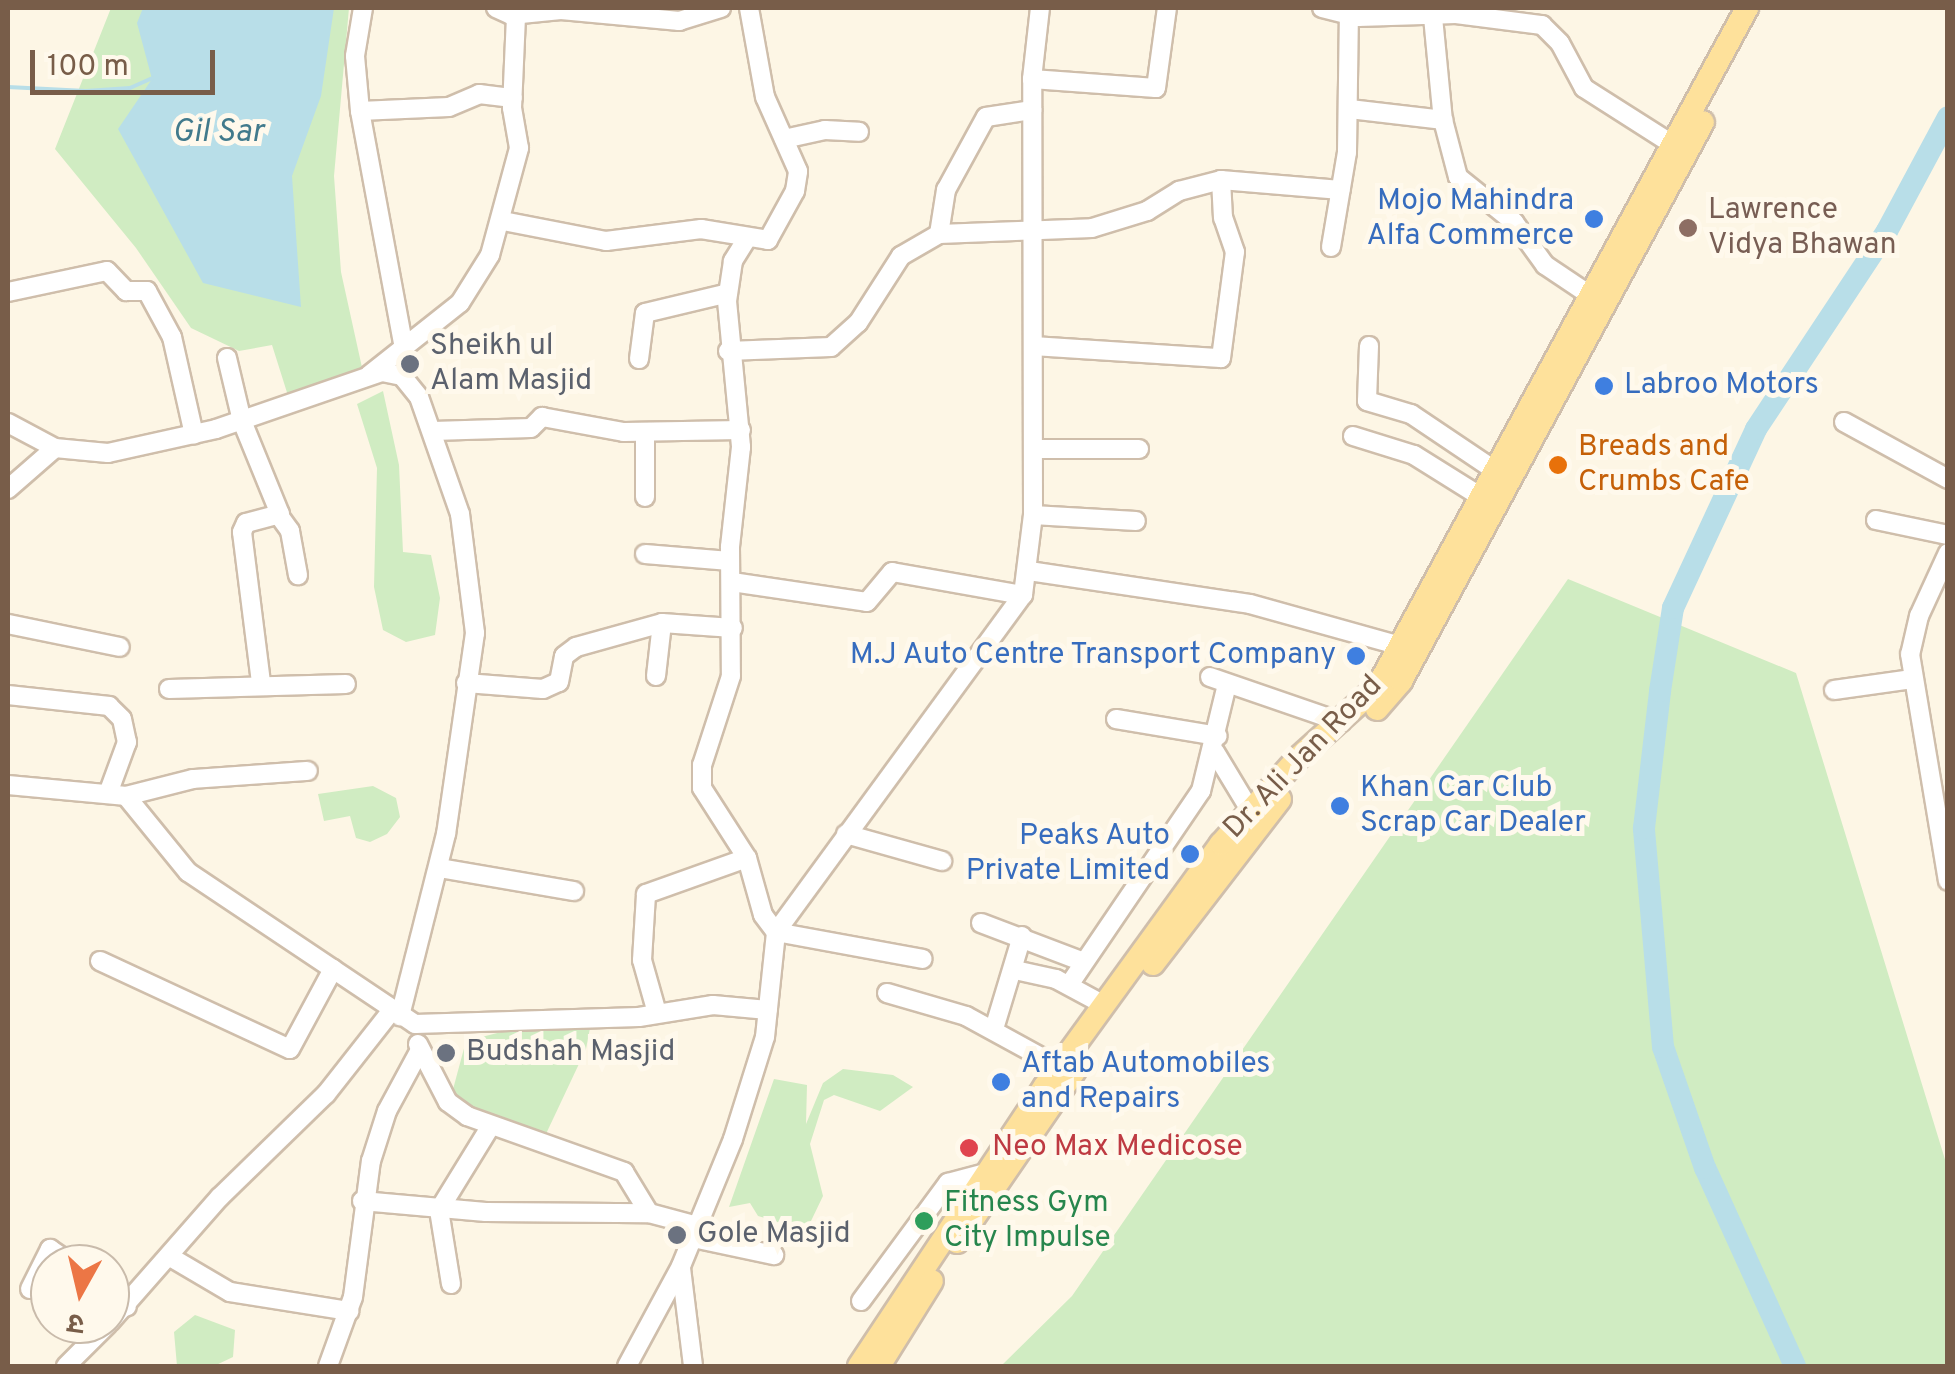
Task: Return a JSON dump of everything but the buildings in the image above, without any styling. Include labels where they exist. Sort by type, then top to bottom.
[{"type":"main road","name":"Dr. Ali Jan Road","points":[[879,1366],[948,1256],[1133,989],[1284,794],[1401,680],[1672,144],[1747,8]]},
{"type":"main road","name":"Dr. Ali Jan Road","points":[[859,1366],[1059,1067],[1250,810],[1378,686],[1492,470],[1596,300],[1762,8]]},
{"type":"street","points":[[363,8],[355,56],[360,111],[403,343]]},
{"type":"street","points":[[496,8],[516,16],[561,10],[678,21],[721,8]]},
{"type":"street","points":[[503,222],[606,241],[701,229],[746,240],[768,240],[795,191],[798,171],[765,97],[748,8]]},
{"type":"street","points":[[627,1366],[681,1266],[752,1084],[768,1010],[776,932],[1023,595],[1033,516],[1032,80],[1040,8]]},
{"type":"street","points":[[1032,80],[1156,88],[1167,8]]},
{"type":"street","points":[[1322,8],[1349,15],[1542,25],[1560,43],[1584,88],[1672,144]]},
{"type":"street","points":[[1331,248],[1350,110],[1349,15]]},
{"type":"street","points":[[368,376],[403,343],[469,294],[503,222],[519,148],[513,98],[516,16]]},
{"type":"street","points":[[1433,17],[1443,120],[1454,167],[1467,187],[1514,222],[1545,265],[1596,300]]},
{"type":"street","points":[[360,111],[448,107],[479,94],[513,98]]},
{"type":"street","points":[[939,234],[946,190],[986,117],[1032,110]]},
{"type":"street","points":[[1350,110],[1443,120]]},
{"type":"street","points":[[784,140],[825,130],[859,132]]},
{"type":"street","points":[[728,351],[831,347],[858,324],[901,256],[939,234],[1030,232],[1122,222],[1179,190],[1221,180],[1341,190]]},
{"type":"street","points":[[1033,346],[1220,358],[1236,252],[1222,218],[1221,180]]},
{"type":"street","points":[[746,240],[734,261],[728,293],[728,351],[741,430],[730,561],[733,628],[729,693],[700,778],[746,858],[763,915],[776,932],[923,959]]},
{"type":"street","points":[[8,292],[107,272],[126,291],[148,291],[172,337],[194,435]]},
{"type":"street","points":[[639,359],[645,313],[728,293]]},
{"type":"street","points":[[1368,346],[1367,402],[1411,414],[1492,470]]},
{"type":"street","points":[[227,358],[242,420],[298,575]]},
{"type":"street","points":[[8,423],[55,448],[108,453],[194,435],[368,376],[402,376],[433,431],[470,568],[475,632],[439,868],[402,1017],[220,1197],[130,1304]]},
{"type":"street","points":[[433,431],[531,428],[542,417],[645,433],[741,430]]},
{"type":"street","points":[[1844,422],[1948,479]]},
{"type":"street","points":[[645,433],[645,497]]},
{"type":"street","points":[[1353,436],[1414,455],[1478,496]]},
{"type":"street","points":[[8,489],[55,448]]},
{"type":"street","points":[[1033,449],[1139,450]]},
{"type":"street","points":[[1033,516],[1136,521]]},
{"type":"street","points":[[260,682],[242,532],[246,524],[280,517]]},
{"type":"street","points":[[1876,520],[1948,535]]},
{"type":"street","points":[[645,554],[730,561]]},
{"type":"street","points":[[1948,554],[1911,640],[1912,679],[1948,881]]},
{"type":"street","points":[[1029,571],[1250,604],[1400,646]]},
{"type":"street","points":[[732,582],[867,602],[892,572],[1023,595]]},
{"type":"street","points":[[8,624],[120,647]]},
{"type":"street","points":[[466,683],[555,687],[568,651],[662,624],[733,628]]},
{"type":"street","points":[[656,676],[662,624]]},
{"type":"street","points":[[1834,690],[1912,679]]},
{"type":"street","points":[[1068,985],[1080,960],[1196,801],[1216,744],[1219,681],[1341,722]]},
{"type":"street","points":[[169,689],[260,682],[346,684]]},
{"type":"street","points":[[8,695],[109,706],[122,719],[127,742],[117,794]]},
{"type":"street","points":[[1116,718],[1216,744],[1250,810]]},
{"type":"street","points":[[8,785],[117,794],[193,779],[308,771]]},
{"type":"street","points":[[117,794],[188,872],[402,1017],[448,1102],[490,1127],[577,1151],[624,1172],[650,1213]]},
{"type":"street","points":[[846,834],[942,861]]},
{"type":"street","points":[[656,1013],[642,960],[646,894],[746,858]]},
{"type":"street","points":[[439,868],[574,891]]},
{"type":"street","points":[[981,923],[1080,960]]},
{"type":"street","points":[[994,1029],[1015,970],[1022,936]]},
{"type":"street","points":[[100,961],[290,1048],[334,969]]},
{"type":"street","points":[[1015,970],[1068,985],[1104,1005]]},
{"type":"street","points":[[887,993],[994,1029],[1059,1067]]},
{"type":"street","points":[[402,1017],[656,1013],[713,1006],[768,1010]]},
{"type":"street","points":[[328,1366],[348,1312],[362,1201],[387,1111],[420,1050]]},
{"type":"street","points":[[451,1284],[439,1210],[490,1127]]},
{"type":"street","points":[[862,1302],[948,1182],[985,1174]]},
{"type":"street","points":[[362,1201],[439,1210],[650,1213],[695,1232],[774,1255]]},
{"type":"street","points":[[172,1258],[248,1298],[348,1312]]},
{"type":"street","points":[[681,1266],[692,1366]]},
{"type":"street","points":[[66,1366],[88,1344]]},
{"type":"green space","points":[[111,8],[349,8],[334,176],[341,272],[363,372],[290,402],[272,345],[239,351],[191,328],[136,248],[55,149]]},
{"type":"green space","points":[[383,391],[399,465],[403,552],[431,555],[440,598],[435,635],[406,642],[383,630],[374,587],[377,468],[357,404]]},
{"type":"green space","points":[[1568,579],[1796,673],[1947,1166],[1947,1366],[1001,1366],[1072,1296]]},
{"type":"green space","points":[[373,786],[396,798],[400,817],[387,834],[370,842],[356,838],[350,816],[324,821],[318,794]]},
{"type":"green space","points":[[591,1023],[586,1049],[545,1136],[458,1105],[452,1093],[466,1041],[532,1024]]},
{"type":"green space","points":[[843,1069],[893,1075],[913,1087],[880,1111],[834,1095],[824,1100],[810,1144],[823,1196],[811,1221],[800,1229],[758,1216],[750,1203],[729,1207],[774,1079],[807,1085],[806,1124],[823,1083]]},
{"type":"green space","points":[[195,1315],[235,1330],[233,1357],[214,1366],[177,1366],[174,1332]]},
{"type":"water","name":"Gil Sar","points":[[143,8],[334,8],[321,96],[292,176],[301,307],[203,283],[118,129],[152,79],[137,23]]},
{"type":"waterway","points":[[8,87],[86,91],[130,88],[152,78]]},
{"type":"waterway","points":[[1795,1366],[1705,1168],[1663,1047],[1644,828],[1660,691],[1673,608],[1756,429],[1887,231],[1948,117]]},
{"type":"place","name":"Mojo Mahindra Alfa Commerce","points":[[1594,219]]},
{"type":"place","name":"Lawrence Vidya Bhawan","points":[[1688,228]]},
{"type":"place","name":"Sheikh ul Alam Masjid","points":[[410,364]]},
{"type":"place","name":"Labroo Motors","points":[[1604,386]]},
{"type":"place","name":"Breads and Crumbs Cafe","points":[[1558,465]]},
{"type":"place","name":"M.J Auto Centre Transport Company","points":[[1356,656]]},
{"type":"place","name":"Khan Car Club Scrap Car Dealer","points":[[1340,806]]},
{"type":"place","name":"Peaks Auto Private Limited","points":[[1190,854]]},
{"type":"place","name":"Budshah Masjid","points":[[446,1053]]},
{"type":"place","name":"Aftab Automobiles and Repairs","points":[[1001,1082]]},
{"type":"place","name":"Neo Max Medicose","points":[[969,1148]]},
{"type":"place","name":"Fitness Gym City Impulse","points":[[924,1221]]},
{"type":"place","name":"Gole Masjid","points":[[677,1235]]}]
